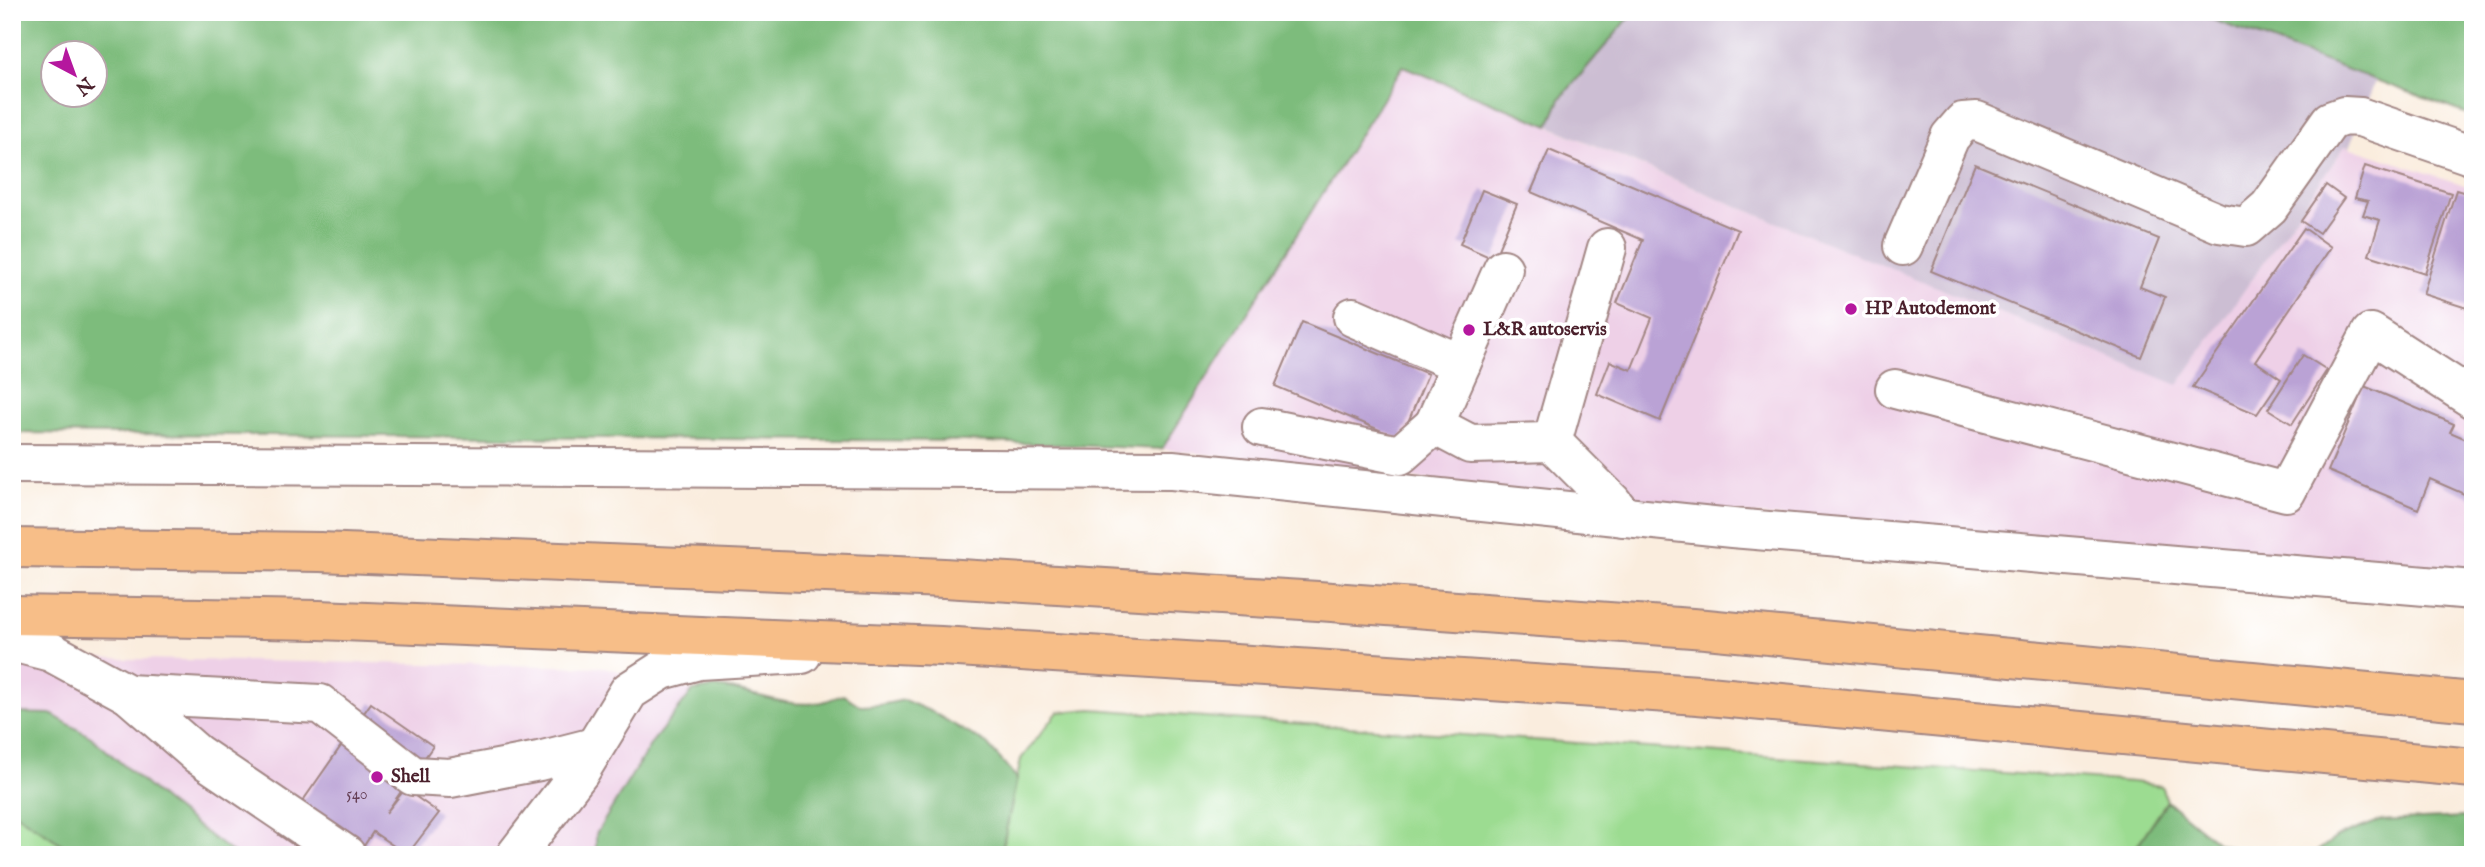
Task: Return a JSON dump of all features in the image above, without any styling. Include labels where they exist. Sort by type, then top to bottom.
[{"type":"highway","points":[[12,548],[348,553],[944,578],[1706,629],[2473,702]]},
{"type":"highway","points":[[12,615],[319,620],[941,646],[1698,695],[2473,768]]},
{"type":"street","points":[[1903,246],[1950,137],[1963,122],[1977,121],[2219,223],[2246,227],[2269,206],[2330,121],[2344,116],[2360,117],[2473,156]]},
{"type":"street","points":[[1552,442],[1607,248]]},
{"type":"street","points":[[1262,427],[1400,455],[1434,425],[1503,269]]},
{"type":"street","points":[[1353,317],[1461,364]]},
{"type":"street","points":[[1895,389],[2286,492],[2371,333],[2473,399]]},
{"type":"street","points":[[1434,425],[1470,444],[1552,442],[1624,517]]},
{"type":"street","points":[[12,464],[1172,470],[1746,530],[2473,590]]},
{"type":"street","points":[[12,642],[51,652],[128,694],[197,754],[346,855]]},
{"type":"street","points":[[516,855],[579,773],[629,691],[662,670],[699,660],[941,646]]},
{"type":"street","points":[[128,694],[320,704],[413,776],[450,778],[594,747]]},
{"type":"shaded area","points":[[1634,12],[2192,12],[2376,80],[2349,147],[2345,146],[2178,385],[1751,212],[1549,126],[1560,99]]},
{"type":"shaded area","points":[[1403,65],[1751,212],[2178,384],[2345,146],[2473,188],[2473,576],[1629,504],[1162,449]]},
{"type":"shaded area","points":[[12,652],[126,659],[604,667],[693,691],[652,742],[596,833],[596,855],[235,855],[167,802],[91,737],[51,714],[12,713]]},
{"type":"green space","points":[[12,12],[1634,12],[1560,99],[1549,126],[1403,66],[1162,449],[965,441],[12,433]]},
{"type":"green space","points":[[2192,12],[2473,12],[2473,116]]},
{"type":"green space","points":[[717,687],[805,704],[824,702],[844,695],[861,706],[904,700],[932,712],[987,744],[1017,778],[1001,855],[596,855],[596,834],[652,742],[693,691]]},
{"type":"green space","points":[[1091,709],[2133,782],[2161,786],[2167,801],[2131,855],[1001,855],[1021,759],[1058,712]]},
{"type":"green space","points":[[12,713],[51,714],[91,737],[166,802],[235,855],[78,855],[12,811]]},
{"type":"green space","points":[[2167,801],[2218,843],[2253,855],[2131,855]]},
{"type":"green space","points":[[12,811],[78,855],[12,855]]},
{"type":"green space","points":[[2466,817],[2473,819],[2473,855],[2312,855],[2337,837],[2379,821]]},
{"type":"building","points":[[1549,150],[1738,230],[1660,421],[1597,394],[1610,361],[1631,370],[1652,318],[1617,303],[1643,240],[1531,192]]},
{"type":"building","points":[[1975,164],[2159,239],[2140,287],[2165,297],[2141,357],[1931,271]]},
{"type":"building","points":[[2365,166],[2451,193],[2425,273],[2369,255],[2380,220],[2363,215],[2368,201],[2355,198]]},
{"type":"building","points":[[2326,185],[2344,198],[2319,233],[2301,221]]},
{"type":"building","points":[[1482,190],[1517,204],[1494,259],[1460,244]]},
{"type":"building","points":[[2456,190],[2473,195],[2473,310],[2423,294]]},
{"type":"building","points":[[2304,228],[2331,247],[2255,361],[2281,379],[2257,414],[2193,387]]},
{"type":"building","points":[[1302,322],[1428,374],[1401,439],[1275,386]]},
{"type":"building","points":[[2303,355],[2327,370],[2292,424],[2268,409]]},
{"type":"building","points":[[2364,386],[2454,424],[2450,432],[2473,442],[2473,498],[2430,479],[2418,509],[2328,471]]},
{"type":"building","points":[[371,703],[433,746],[386,813],[405,789],[439,813],[407,855],[373,832],[358,855],[308,855],[279,835]]},
{"type":"place","name":"HP Autodemont","points":[[1851,309]]},
{"type":"place","name":"L&R autoservis","points":[[1469,330]]},
{"type":"place","name":"Shell","points":[[377,777]]}]
